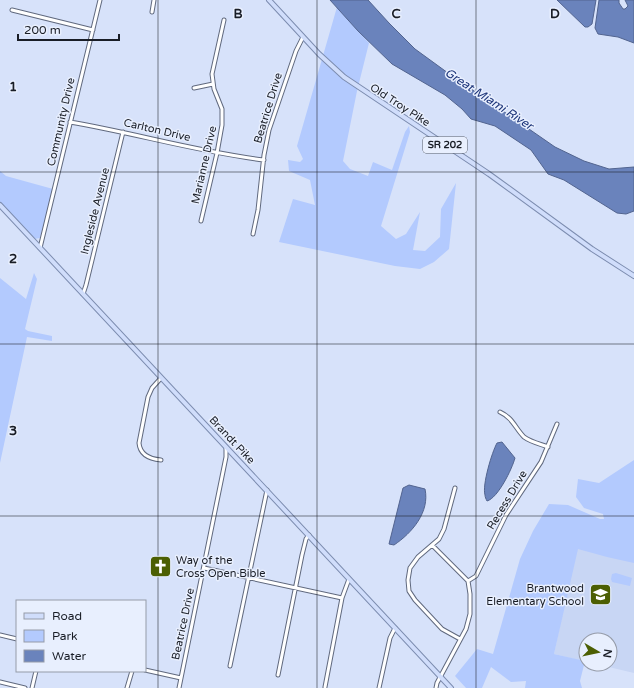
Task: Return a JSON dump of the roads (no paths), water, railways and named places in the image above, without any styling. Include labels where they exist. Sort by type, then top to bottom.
[{"type":"main road","name":"Old Troy Pike","points":[[270,0],[303,38],[328,64],[344,77],[489,174],[592,249],[634,276]]},
{"type":"main road","name":"Brandt Pike","points":[[0,205],[451,688]]},
{"type":"street","name":"Community Drive","points":[[40,248],[100,0]]},
{"type":"street","points":[[152,12],[154,0]]},
{"type":"street","points":[[12,10],[93,30]]},
{"type":"street","name":"Marianne Drive","points":[[201,221],[222,125],[222,114],[213,84],[213,66],[224,20]]},
{"type":"street","name":"Beatrice Drive","points":[[252,234],[259,201],[266,142],[273,116],[296,51],[303,38]]},
{"type":"street","points":[[194,88],[213,84]]},
{"type":"street","name":"Carlton Drive","points":[[70,122],[217,153],[264,160]]},
{"type":"street","name":"Ingleside Avenue","points":[[83,294],[123,132]]},
{"type":"street","points":[[161,378],[152,388],[148,397],[139,443],[141,451],[145,455],[152,459],[161,460]]},
{"type":"street","points":[[500,412],[508,416],[524,436],[531,441],[548,447]]},
{"type":"street","name":"Recess Drive","points":[[468,581],[476,576],[506,515],[541,462],[558,424]]},
{"type":"street","name":"Beatrice Drive","points":[[179,688],[226,457],[226,446]]},
{"type":"street","points":[[455,488],[444,529],[439,539],[418,557],[410,568],[408,580],[409,591],[415,600],[442,629],[460,640]]},
{"type":"street","points":[[230,666],[267,490]]},
{"type":"street","points":[[278,675],[305,543],[308,535]]},
{"type":"street","points":[[432,545],[468,581],[470,594],[470,614],[466,630],[440,676],[436,688]]},
{"type":"street","points":[[204,568],[342,598]]},
{"type":"street","points":[[324,687],[342,598],[349,578]]},
{"type":"street","points":[[378,688],[390,638],[395,628]]},
{"type":"street","points":[[0,635],[16,639]]},
{"type":"street","points":[[146,670],[181,678]]},
{"type":"street","points":[[32,688],[36,672]]},
{"type":"street","points":[[127,688],[132,672]]},
{"type":"street","points":[[0,682],[25,688]]},
{"type":"water","points":[[330,0],[368,0],[415,49],[555,147],[584,161],[609,169],[634,167],[634,211],[626,214],[617,213],[564,180],[548,174],[531,150],[495,126],[471,119],[462,109],[445,95],[392,64],[358,31]]},
{"type":"water","points":[[557,0],[596,0],[592,24],[585,27]]},
{"type":"water","points":[[599,0],[619,0],[619,3],[623,9],[625,9],[628,6],[625,0],[634,0],[634,43],[618,37],[598,34],[595,28]]},
{"type":"water","points":[[502,442],[515,458],[508,476],[500,489],[496,495],[487,501],[484,490],[488,469],[497,443]]},
{"type":"water","points":[[409,485],[425,489],[425,506],[413,528],[394,545],[389,544],[403,488]]},
{"type":"place","name":"Way of the Cross Open Bible","points":[[161,566]]},
{"type":"place","name":"Brantwood Elementary School","points":[[600,594]]},
{"type":"water label","name":"Great Miami River","points":[[489,99]]}]
